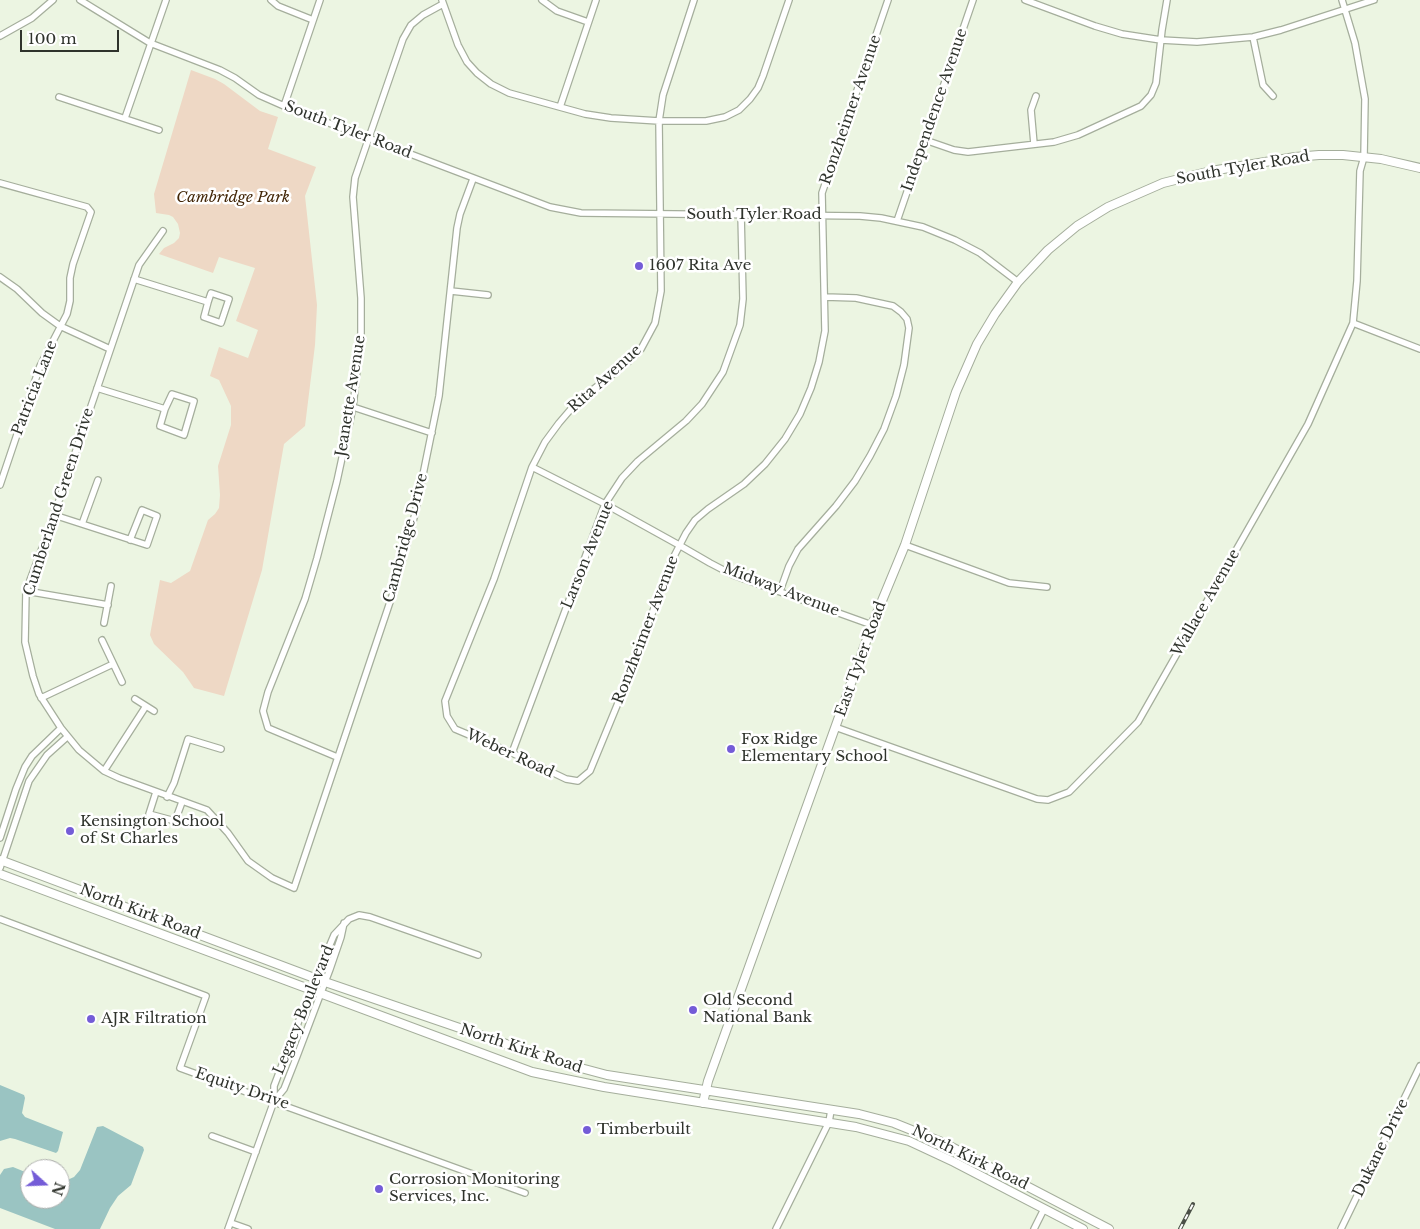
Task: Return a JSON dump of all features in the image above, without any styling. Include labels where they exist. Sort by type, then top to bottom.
[{"type":"main road","name":"South Tyler Road","points":[[1018,282],[1048,250],[1076,226],[1108,206],[1152,186],[1188,176],[1294,157],[1343,155],[1381,159],[1420,168]]},
{"type":"main road","name":"East Tyler Road","points":[[703,1102],[705,1090],[872,624],[905,545],[956,392],[977,344],[995,314],[1018,282]]},
{"type":"main road","name":"North Kirk Road","points":[[1,863],[316,979],[584,1070],[876,1118],[913,1129],[944,1143],[1109,1229]]},
{"type":"main road","name":"North Kirk Road","points":[[0,874],[532,1072],[604,1087],[873,1130],[909,1141],[1083,1229]]},
{"type":"street","points":[[0,36],[32,18],[53,0]]},
{"type":"street","name":"South Tyler Road","points":[[80,0],[150,43],[220,70],[259,95],[473,179],[550,207],[581,214],[822,215],[860,216],[897,221],[923,227],[955,240],[980,253],[1018,282]]},
{"type":"street","points":[[124,118],[166,0]]},
{"type":"street","points":[[271,0],[278,6],[313,20]]},
{"type":"street","points":[[284,106],[320,0]]},
{"type":"street","points":[[542,0],[557,12],[588,22]]},
{"type":"street","points":[[560,107],[596,0]]},
{"type":"street","name":"Rita Avenue","points":[[447,712],[445,701],[494,578],[532,467],[545,442],[559,423],[586,396],[629,362],[641,349],[655,323],[661,291],[659,121],[662,95],[694,0]]},
{"type":"street","points":[[442,2],[458,45],[467,62],[491,84],[509,93],[593,115],[659,121],[706,121],[725,117],[739,110],[758,88],[789,0]]},
{"type":"street","name":"Ronzheimer Avenue","points":[[582,778],[590,771],[629,677],[679,544],[695,520],[744,484],[765,464],[785,439],[800,414],[811,388],[820,362],[825,331],[822,215],[824,185],[888,0]]},
{"type":"street","name":"Independence Avenue","points":[[897,221],[973,0]]},
{"type":"street","points":[[1025,0],[1122,34],[1161,40],[1197,42],[1253,36],[1280,30],[1374,0]]},
{"type":"street","points":[[925,140],[954,150],[968,152],[1054,142],[1073,137],[1131,111],[1146,102],[1155,89],[1168,0]]},
{"type":"street","name":"Wallace Avenue","points":[[836,727],[1037,799],[1048,800],[1069,792],[1138,722],[1308,424],[1353,323],[1357,280],[1360,171],[1364,157],[1364,90],[1355,43],[1342,0]]},
{"type":"street","name":"Jeanette Avenue","points":[[337,757],[268,728],[263,711],[268,692],[305,599],[337,481],[352,407],[361,333],[361,298],[353,197],[355,178],[403,39],[411,25],[442,2]]},
{"type":"street","points":[[1253,36],[1263,85],[1273,96]]},
{"type":"street","points":[[1034,144],[1031,110],[1036,96]]},
{"type":"street","points":[[59,97],[160,130]]},
{"type":"street","name":"Cambridge Drive","points":[[294,888],[380,632],[415,514],[432,433],[443,367],[457,228],[473,179]]},
{"type":"street","name":"Patricia Lane","points":[[0,183],[87,207],[91,212],[70,278],[70,301],[67,314],[40,366],[0,485]]},
{"type":"street","name":"Larson Avenue","points":[[512,753],[605,504],[622,478],[652,448],[686,421],[702,404],[723,372],[740,325],[743,299],[741,214]]},
{"type":"street","name":"Cumberland Green Drive","points":[[163,231],[139,265],[54,515],[26,591],[25,642],[33,676],[41,698],[67,737],[79,750],[104,771],[167,797],[207,810],[228,833],[248,861],[272,878],[294,888]]},
{"type":"street","points":[[0,277],[17,289],[42,314],[60,326],[110,349]]},
{"type":"street","points":[[134,279],[208,302]]},
{"type":"street","points":[[451,291],[488,295]]},
{"type":"street","points":[[211,292],[229,299],[221,323],[204,317],[208,302],[211,292]]},
{"type":"street","points":[[780,591],[789,566],[798,549],[845,494],[870,456],[884,429],[896,396],[904,365],[909,328],[907,319],[901,312],[893,306],[856,298],[825,297]]},
{"type":"street","points":[[1353,323],[1420,349]]},
{"type":"street","points":[[97,388],[165,409]]},
{"type":"street","points":[[172,394],[194,402],[184,435],[160,426],[165,409],[172,394]]},
{"type":"street","points":[[352,407],[432,433]]},
{"type":"street","name":"Midway Avenue","points":[[532,467],[605,504],[733,575],[872,624]]},
{"type":"street","points":[[82,524],[98,480]]},
{"type":"street","points":[[54,515],[130,540],[147,545],[157,516],[142,510],[130,540]]},
{"type":"street","points":[[905,545],[1009,583],[1047,587]]},
{"type":"street","points":[[104,623],[111,586]]},
{"type":"street","points":[[26,591],[108,605]]},
{"type":"street","points":[[102,640],[122,682]]},
{"type":"street","points":[[41,698],[113,664]]},
{"type":"street","points":[[134,699],[154,710]]},
{"type":"street","points":[[104,771],[146,706]]},
{"type":"street","name":"Weber Road","points":[[447,712],[447,716],[455,729],[512,753],[566,779],[578,781],[582,778]]},
{"type":"street","points":[[0,838],[25,767],[32,756],[61,728]]},
{"type":"street","points":[[1,863],[29,781],[47,755],[67,737]]},
{"type":"street","points":[[167,797],[174,783],[188,739],[221,749]]},
{"type":"street","points":[[156,792],[149,814],[175,821],[182,802]]},
{"type":"street","points":[[344,922],[359,915],[370,917],[478,955]]},
{"type":"street","name":"Equity Drive","points":[[0,919],[206,996],[180,1068],[525,1193]]},
{"type":"street","name":"Legacy Boulevard","points":[[229,1226],[274,1101],[274,1086],[334,935],[344,922]]},
{"type":"street","name":"Legacy Boulevard","points":[[274,1101],[284,1089],[341,938],[344,922]]},
{"type":"street","name":"Dukane Drive","points":[[1341,1229],[1420,1066]]},
{"type":"street","points":[[776,1229],[829,1122],[831,1110]]},
{"type":"street","points":[[212,1136],[256,1152]]},
{"type":"street","points":[[1034,1229],[1044,1209]]},
{"type":"street","points":[[229,1226],[248,1229]]},
{"type":"green space","name":"Cambridge Park","points":[[191,70],[215,79],[260,111],[278,117],[268,149],[316,167],[305,196],[317,305],[315,345],[305,426],[284,444],[262,570],[224,696],[194,688],[183,672],[154,644],[150,635],[160,580],[171,583],[190,571],[208,520],[219,508],[218,466],[231,425],[231,406],[219,380],[210,376],[219,347],[248,358],[258,330],[236,321],[255,268],[219,257],[213,273],[159,254],[164,248],[179,238],[180,233],[178,224],[173,217],[156,213],[154,194]]},
{"type":"water","points":[[0,1085],[24,1095],[22,1113],[25,1117],[63,1132],[56,1153],[15,1139],[10,1138],[0,1141]]},
{"type":"water","points":[[103,1126],[143,1147],[144,1150],[131,1185],[118,1196],[100,1229],[55,1229],[0,1208],[0,1175],[4,1169],[13,1167],[20,1170],[20,1209],[70,1209],[70,1179],[80,1170],[97,1127]]},
{"type":"railway","points":[[1180,1229],[1193,1204]]},
{"type":"place","name":"1607 Rita Ave","points":[[639,266]]},
{"type":"place","name":"Fox Ridge Elementary School","points":[[731,749]]},
{"type":"place","name":"Kensington School of St Charles","points":[[70,831]]},
{"type":"place","name":"Old Second National Bank","points":[[693,1010]]},
{"type":"place","name":"AJR Filtration","points":[[91,1019]]},
{"type":"place","name":"Timberbuilt","points":[[587,1130]]},
{"type":"place","name":"Corrosion Monitoring Services, Inc.","points":[[379,1189]]}]
